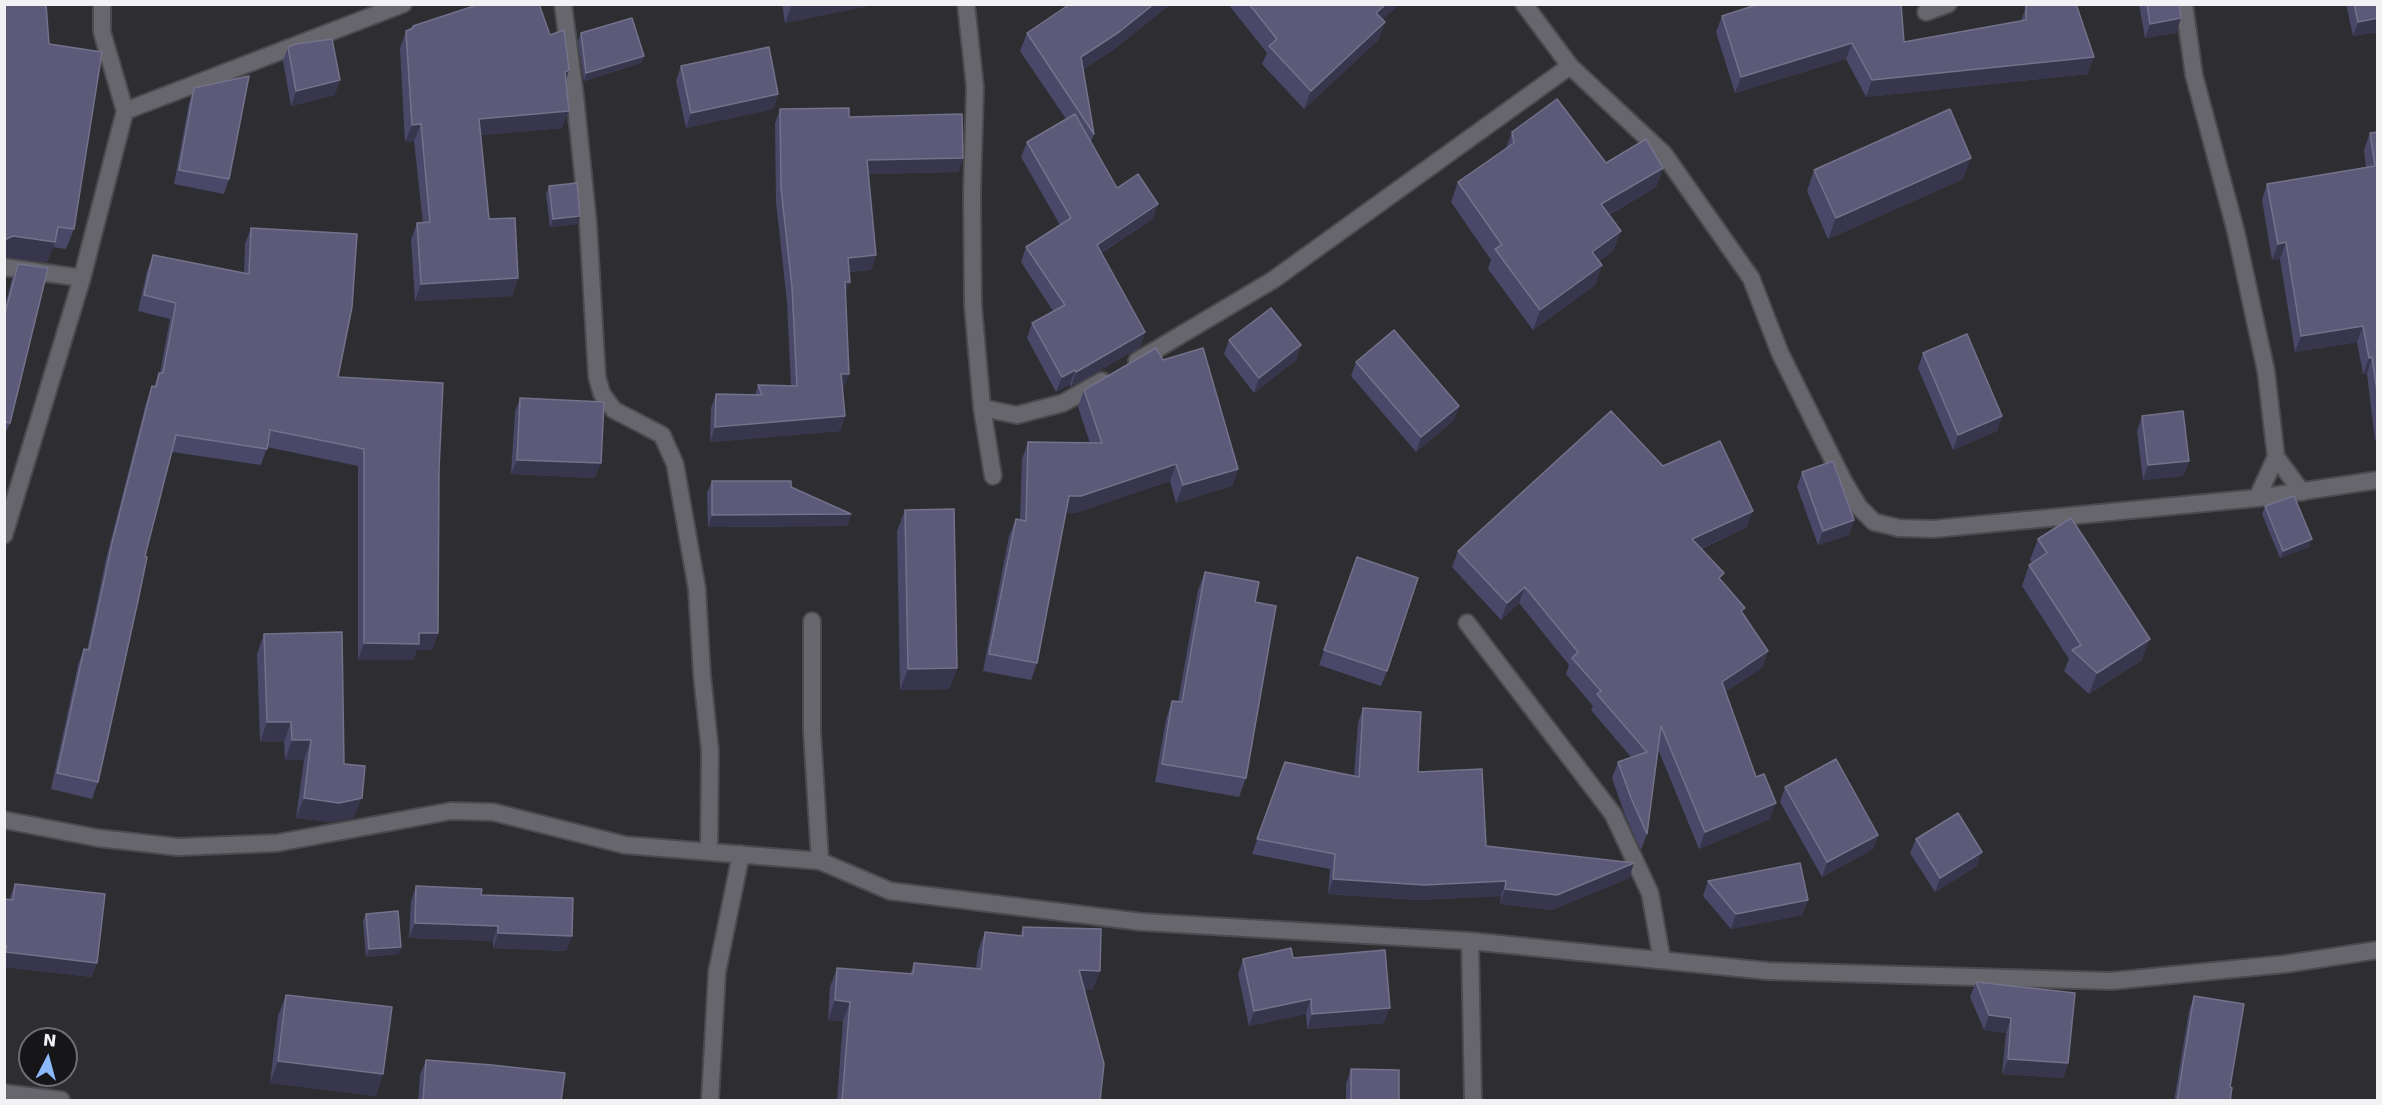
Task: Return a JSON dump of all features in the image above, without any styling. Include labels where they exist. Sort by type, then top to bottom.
[{"type":"street","points":[[4,535],[82,278],[125,111],[102,32],[102,4]]},
{"type":"street","points":[[125,111],[403,4]]},
{"type":"street","points":[[563,4],[586,212],[599,386],[614,410],[662,435],[675,465],[697,589],[702,675],[710,751],[709,852]]},
{"type":"street","points":[[966,4],[975,87],[972,193],[973,306],[982,408],[993,476]]},
{"type":"street","points":[[1524,4],[1570,66],[1664,154],[1751,278],[1780,353],[1844,482],[1859,507],[1874,522],[1899,528],[1933,529],[2257,498],[2378,480]]},
{"type":"street","points":[[1926,12],[1947,4]]},
{"type":"street","points":[[2184,4],[2194,75],[2236,232],[2266,371],[2276,457],[2302,492]]},
{"type":"street","points":[[982,408],[1017,415],[1063,403],[1117,373],[1274,280],[1570,66]]},
{"type":"street","points":[[4,267],[82,278]]},
{"type":"street","points":[[2257,498],[2276,457]]},
{"type":"street","points":[[812,621],[812,731],[820,861]]},
{"type":"street","points":[[1467,623],[1614,814],[1650,893],[1662,960]]},
{"type":"street","points":[[4,820],[98,838],[178,847],[277,843],[451,811],[493,812],[625,845],[820,861],[890,891],[1142,922],[1470,941],[1768,971],[2111,981],[2285,964],[2378,950]]},
{"type":"street","points":[[710,1101],[717,972],[741,854]]},
{"type":"street","points":[[1470,941],[1473,1101]]},
{"type":"street","points":[[4,1093],[61,1101]]},
{"type":"building","points":[[4,4],[46,4],[49,44],[102,52],[74,229],[58,227],[55,242],[13,236],[4,240]]},
{"type":"building","points":[[480,4],[539,4],[550,35],[564,30],[569,70],[565,72],[569,111],[479,119],[489,219],[515,218],[518,278],[421,284],[417,223],[430,222],[421,124],[412,125],[406,31],[413,26]]},
{"type":"building","points":[[1070,4],[1154,4],[1119,32],[1081,57],[1094,134],[1027,33]]},
{"type":"building","points":[[1249,4],[1386,4],[1376,13],[1385,22],[1311,91],[1269,46],[1277,39]]},
{"type":"building","points":[[1759,4],[1901,4],[1904,42],[2026,20],[2026,6],[2032,4],[2076,4],[2094,57],[1872,80],[1852,43],[1741,77],[1722,16]]},
{"type":"building","points":[[2147,4],[2179,4],[2181,18],[2150,24]]},
{"type":"building","points":[[2354,4],[2378,4],[2378,18],[2358,22]]},
{"type":"building","points":[[632,18],[644,56],[586,73],[581,33]]},
{"type":"building","points":[[332,39],[340,80],[296,91],[288,47]]},
{"type":"building","points":[[769,47],[778,94],[691,113],[681,66]]},
{"type":"building","points":[[249,76],[229,179],[179,170],[194,88]]},
{"type":"building","points":[[1557,99],[1606,163],[1646,139],[1663,168],[1601,204],[1621,231],[1592,252],[1602,265],[1540,310],[1495,249],[1502,245],[1458,182],[1514,143],[1512,132]]},
{"type":"building","points":[[849,108],[849,117],[962,114],[963,158],[867,160],[876,255],[848,258],[850,282],[845,282],[849,374],[841,374],[845,416],[715,427],[716,394],[762,395],[758,385],[797,386],[792,287],[781,188],[780,109]]},
{"type":"building","points":[[1950,109],[1971,158],[1836,218],[1814,170]]},
{"type":"building","points":[[1075,114],[1117,188],[1138,174],[1158,204],[1097,245],[1145,332],[1076,372],[1075,370],[1062,377],[1032,323],[1065,305],[1026,247],[1071,218],[1027,142]]},
{"type":"building","points":[[2378,132],[2378,399],[2372,357],[2369,358],[2363,326],[2301,336],[2286,242],[2278,244],[2267,184],[2375,166],[2370,133]]},
{"type":"building","points":[[577,183],[580,216],[553,219],[549,186]]},
{"type":"building","points":[[251,228],[357,234],[352,307],[338,377],[443,383],[439,469],[438,633],[419,633],[419,644],[364,643],[364,449],[270,430],[267,449],[176,435],[145,556],[147,557],[139,596],[98,782],[57,773],[84,649],[89,650],[112,543],[152,386],[156,387],[159,373],[163,373],[176,303],[144,295],[153,255],[249,274]]},
{"type":"building","points":[[18,264],[48,268],[10,423],[4,422],[4,317]]},
{"type":"building","points":[[1271,308],[1301,345],[1259,378],[1229,340]]},
{"type":"building","points":[[1394,330],[1459,406],[1421,437],[1356,362]]},
{"type":"building","points":[[1967,334],[2002,416],[1958,435],[1923,353]]},
{"type":"building","points":[[1156,348],[1163,360],[1203,348],[1238,469],[1183,485],[1176,464],[1081,496],[1069,496],[1037,663],[989,654],[1016,519],[1026,521],[1028,442],[1102,443],[1084,390]]},
{"type":"building","points":[[520,398],[604,402],[601,463],[517,460]]},
{"type":"building","points":[[1611,411],[1663,466],[1720,441],[1753,511],[1692,539],[1724,573],[1719,578],[1745,608],[1741,611],[1768,651],[1722,682],[1756,777],[1764,774],[1776,803],[1705,832],[1661,726],[1647,834],[1618,762],[1647,752],[1597,694],[1601,691],[1572,658],[1578,652],[1525,587],[1507,603],[1458,551]]},
{"type":"building","points":[[2183,411],[2189,461],[2148,465],[2142,416]]},
{"type":"building","points":[[1833,461],[1854,520],[1823,531],[1802,472]]},
{"type":"building","points":[[712,481],[791,481],[791,487],[851,514],[712,515]]},
{"type":"building","points":[[2294,496],[2312,539],[2283,551],[2265,506]]},
{"type":"building","points":[[954,509],[957,668],[908,669],[905,510]]},
{"type":"building","points":[[2071,518],[2150,639],[2097,673],[2072,650],[2081,645],[2029,565],[2047,553],[2038,539]]},
{"type":"building","points":[[1357,557],[1418,578],[1387,671],[1324,650]]},
{"type":"building","points":[[1205,572],[1259,582],[1255,602],[1276,606],[1246,778],[1162,764],[1172,701],[1182,702]]},
{"type":"building","points":[[342,632],[344,764],[365,766],[362,798],[339,803],[304,798],[311,740],[292,740],[291,722],[267,722],[264,634]]},
{"type":"building","points":[[1363,708],[1421,712],[1418,772],[1482,769],[1486,846],[1634,863],[1557,895],[1505,889],[1506,881],[1424,885],[1333,879],[1335,854],[1257,839],[1285,762],[1359,777]]},
{"type":"building","points":[[1836,759],[1878,835],[1827,862],[1785,787]]},
{"type":"building","points":[[1958,813],[1982,852],[1940,878],[1916,839]]},
{"type":"building","points":[[1800,863],[1808,900],[1736,914],[1708,881]]},
{"type":"building","points":[[15,884],[105,894],[97,963],[6,952],[4,899],[13,900]]},
{"type":"building","points":[[416,886],[482,889],[481,895],[573,898],[572,936],[498,933],[498,926],[415,923]]},
{"type":"building","points":[[398,911],[401,947],[369,949],[366,914]]},
{"type":"building","points":[[1023,927],[1101,929],[1100,971],[1079,970],[1104,1064],[1100,1101],[842,1101],[850,1002],[835,1000],[837,968],[913,974],[914,963],[981,969],[985,932],[1023,936]]},
{"type":"building","points":[[1291,948],[1293,958],[1385,950],[1390,1008],[1312,1014],[1311,999],[1254,1011],[1243,959]]},
{"type":"building","points":[[1976,982],[2075,993],[2068,1063],[2008,1059],[2011,1018],[1989,1015]]},
{"type":"building","points":[[286,995],[392,1007],[383,1074],[278,1061]]},
{"type":"building","points":[[2194,996],[2244,1004],[2230,1087],[2232,1088],[2230,1101],[2177,1101]]},
{"type":"building","points":[[426,1060],[565,1073],[561,1101],[423,1100]]},
{"type":"building","points":[[1351,1069],[1399,1070],[1399,1101],[1351,1101]]}]
